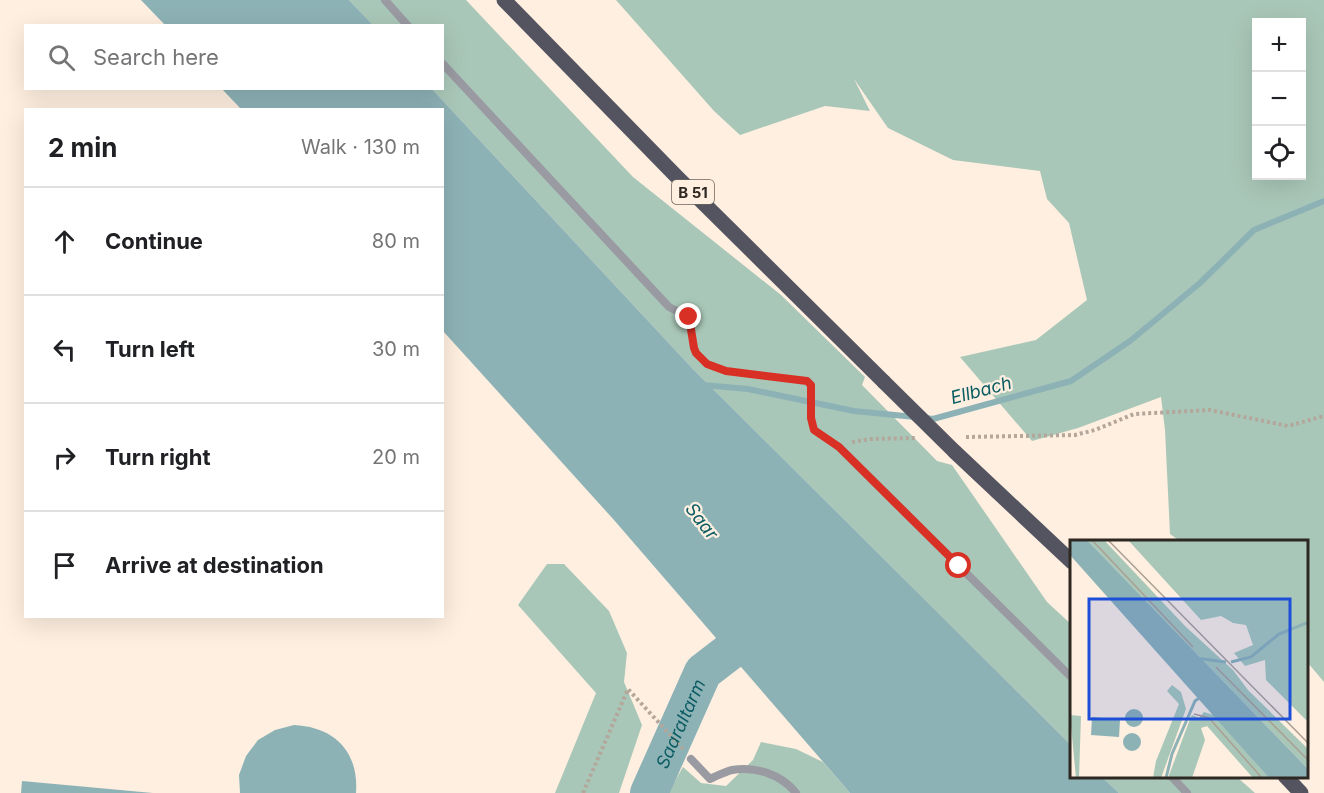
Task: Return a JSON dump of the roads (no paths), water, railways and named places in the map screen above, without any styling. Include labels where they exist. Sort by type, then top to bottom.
[{"type":"main road","name":"B 51","points":[[504,0],[678,178],[884,382],[1070,560]]},
{"type":"main road","points":[[1287,778],[1301,793]]},
{"type":"lane","points":[[385,0],[406,24]]},
{"type":"lane","points":[[444,65],[669,307],[689,317]]},
{"type":"lane","points":[[839,447],[1070,676]]},
{"type":"lane","points":[[691,759],[710,779],[730,770],[751,769],[774,775],[791,786],[796,793]]},
{"type":"lane","points":[[1171,778],[1187,793]]},
{"type":"water","points":[[141,0],[349,0],[372,24],[164,24]]},
{"type":"water","name":"Saar","points":[[223,90],[433,90],[693,369],[1070,744],[1070,778],[1103,778],[1119,793],[850,793],[614,520],[444,332],[444,108],[240,108]]},
{"type":"water","points":[[294,725],[321,731],[342,744],[353,765],[356,793],[240,793],[239,775],[246,756],[258,740],[275,730]]},
{"type":"water","points":[[22,781],[153,793],[21,793]]},
{"type":"waterway","name":"Ellbach","points":[[926,418],[933,419],[1071,381],[1130,341],[1200,283],[1254,230],[1324,201]]},
{"type":"waterway","name":"Ellbach","points":[[703,385],[748,389],[854,411],[915,417]]},
{"type":"waterway","name":"Saaraltarm","points":[[649,793],[703,672],[768,622]]}]
